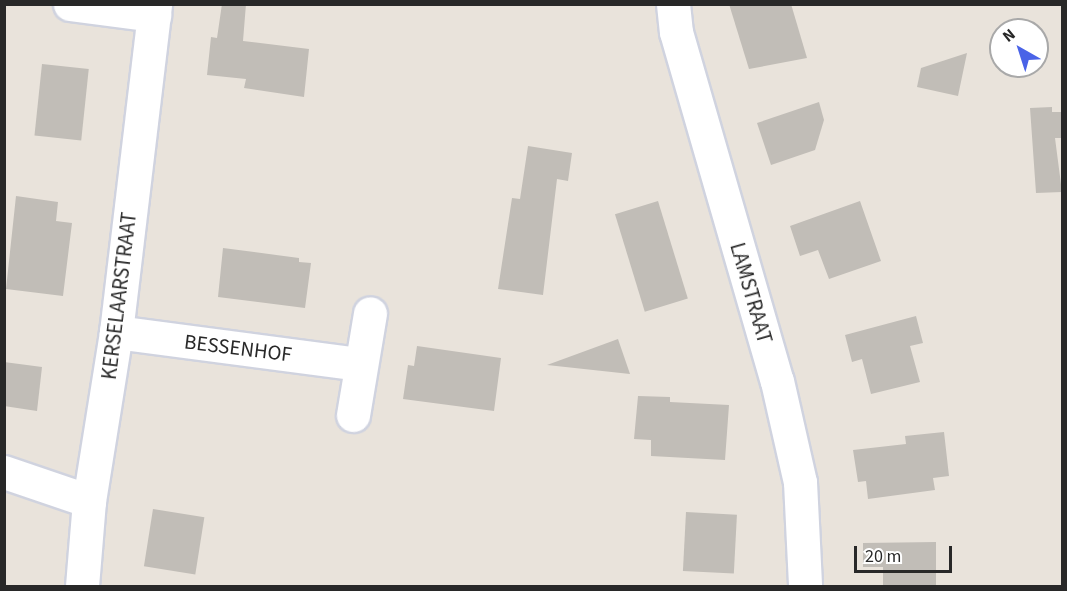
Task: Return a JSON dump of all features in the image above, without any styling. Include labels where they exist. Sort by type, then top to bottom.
[{"type":"street","points":[[70,4],[154,10]]},
{"type":"street","name":"LAMSTRAAT","points":[[673,4],[676,32],[777,381],[800,482],[805,586]]},
{"type":"street","name":"KERSELAARSTRAAT","points":[[82,586],[90,501],[116,332],[154,10]]},
{"type":"street","points":[[353,415],[370,313]]},
{"type":"street","name":"BESSENHOF","points":[[116,332],[360,364]]},
{"type":"street","points":[[4,472],[90,501]]},
{"type":"building","points":[[222,4],[246,4],[243,41],[309,49],[304,97],[244,88],[246,79],[207,75],[211,37],[217,38]]},
{"type":"building","points":[[729,4],[791,4],[807,58],[749,69]]},
{"type":"building","points":[[967,53],[958,96],[917,87],[921,68]]},
{"type":"building","points":[[42,64],[89,69],[81,141],[34,136]]},
{"type":"building","points":[[819,102],[824,120],[815,150],[771,165],[757,123]]},
{"type":"building","points":[[1052,107],[1052,112],[1062,112],[1062,138],[1055,138],[1062,192],[1036,193],[1030,108]]},
{"type":"building","points":[[528,146],[572,153],[568,181],[557,179],[543,295],[498,289],[512,198],[520,199]]},
{"type":"building","points":[[16,196],[58,202],[56,221],[72,223],[63,296],[6,289]]},
{"type":"building","points":[[658,201],[688,299],[645,312],[615,214]]},
{"type":"building","points":[[860,201],[881,261],[829,279],[818,250],[800,256],[790,226]]},
{"type":"building","points":[[223,248],[299,258],[299,262],[311,263],[305,308],[218,297]]},
{"type":"building","points":[[916,316],[923,343],[910,346],[920,382],[871,394],[862,359],[852,362],[845,335]]},
{"type":"building","points":[[618,339],[630,374],[547,365]]},
{"type":"building","points":[[417,346],[501,358],[494,411],[403,399],[408,365],[414,366]]},
{"type":"building","points":[[4,362],[42,367],[37,411],[4,406]]},
{"type":"building","points":[[638,396],[670,397],[670,402],[729,405],[725,460],[651,456],[651,440],[634,439]]},
{"type":"building","points":[[944,432],[949,476],[933,478],[935,490],[868,499],[866,481],[858,482],[853,450],[906,444],[905,436]]},
{"type":"building","points":[[153,509],[204,517],[195,574],[144,566]]},
{"type":"building","points":[[686,512],[737,515],[734,574],[683,571]]},
{"type":"building","points":[[936,542],[936,586],[883,586],[883,567],[863,567],[863,543]]}]
